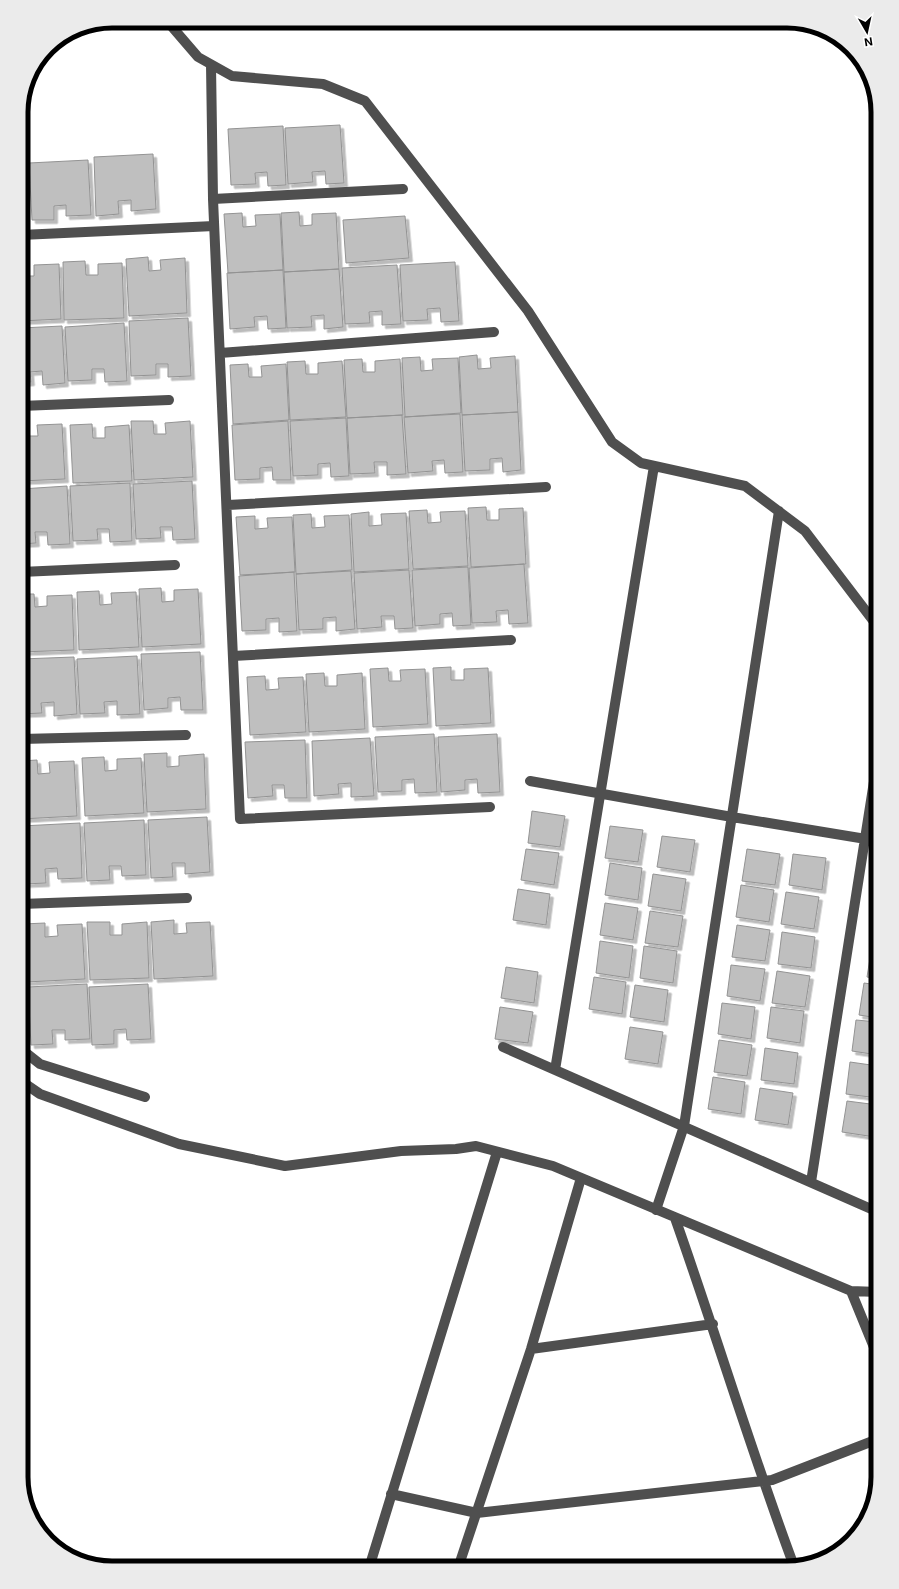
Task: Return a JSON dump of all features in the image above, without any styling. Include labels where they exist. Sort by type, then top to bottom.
[{"type":"street","points":[[173,28],[198,57],[232,76],[323,84],[365,101],[528,310],[612,442],[641,463],[745,486],[805,531],[871,618]]},
{"type":"street","points":[[211,65],[214,226],[228,505],[240,819],[490,807]]},
{"type":"street","points":[[213,199],[403,189]]},
{"type":"street","points":[[28,235],[214,226]]},
{"type":"street","points":[[220,353],[494,332]]},
{"type":"street","points":[[28,406],[169,400]]},
{"type":"street","points":[[555,1070],[654,466]]},
{"type":"street","points":[[228,505],[546,488]]},
{"type":"street","points":[[656,1210],[684,1126],[779,511]]},
{"type":"street","points":[[28,572],[175,565]]},
{"type":"street","points":[[233,656],[511,640]]},
{"type":"street","points":[[28,739],[186,735]]},
{"type":"street","points":[[530,781],[601,792],[732,817],[871,840]]},
{"type":"street","points":[[811,1182],[871,797]]},
{"type":"street","points":[[28,904],[187,898]]},
{"type":"street","points":[[503,1047],[871,1209]]},
{"type":"street","points":[[28,1055],[40,1064],[145,1097]]},
{"type":"street","points":[[28,1086],[40,1094],[179,1144],[286,1166],[401,1151],[456,1149],[476,1146],[553,1166],[850,1292],[871,1292]]},
{"type":"street","points":[[371,1561],[497,1152]]},
{"type":"street","points":[[460,1561],[531,1349],[581,1178]]},
{"type":"street","points":[[675,1218],[713,1324],[763,1481],[792,1561]]},
{"type":"street","points":[[850,1292],[871,1341]]},
{"type":"street","points":[[531,1349],[713,1324]]},
{"type":"street","points":[[392,1494],[477,1513],[772,1480],[871,1442]]},
{"type":"building","points":[[340,125],[344,183],[326,184],[325,171],[312,172],[313,182],[288,184],[285,128]]},
{"type":"building","points":[[283,126],[286,185],[268,186],[267,172],[255,173],[256,184],[231,185],[228,129]]},
{"type":"building","points":[[153,154],[156,209],[131,211],[131,200],[118,201],[119,214],[96,216],[94,157]]},
{"type":"building","points":[[88,160],[91,215],[66,216],[66,205],[54,206],[54,220],[32,220],[29,163]]},
{"type":"building","points":[[299,212],[300,226],[312,225],[312,214],[336,213],[339,269],[284,272],[281,213]]},
{"type":"building","points":[[242,213],[243,227],[256,226],[255,215],[280,214],[283,270],[228,273],[224,214]]},
{"type":"building","points":[[405,216],[409,258],[346,263],[343,220]]},
{"type":"building","points":[[148,257],[149,271],[161,270],[160,260],[185,258],[187,313],[129,316],[126,259]]},
{"type":"building","points":[[85,261],[86,275],[98,275],[98,264],[122,263],[124,318],[64,320],[63,262]]},
{"type":"building","points":[[455,262],[459,321],[441,322],[440,308],[427,309],[428,320],[403,321],[400,265]]},
{"type":"building","points":[[59,264],[61,319],[28,321],[28,276],[34,276],[34,265]]},
{"type":"building","points":[[397,265],[401,324],[382,325],[382,311],[369,312],[370,323],[345,324],[342,268]]},
{"type":"building","points":[[339,269],[343,327],[324,329],[324,315],[311,316],[312,327],[287,328],[284,272]]},
{"type":"building","points":[[283,270],[286,328],[268,329],[267,316],[254,317],[255,327],[230,329],[227,273]]},
{"type":"building","points":[[188,318],[191,376],[168,377],[168,364],[156,364],[156,375],[131,376],[129,321]]},
{"type":"building","points":[[124,323],[127,381],[105,382],[104,369],[92,369],[92,380],[68,381],[65,327]]},
{"type":"building","points":[[62,326],[65,383],[43,385],[42,371],[30,372],[31,382],[28,382],[28,328]]},
{"type":"building","points":[[477,355],[478,369],[491,368],[490,358],[515,356],[518,412],[462,415],[459,357]]},
{"type":"building","points":[[420,357],[421,371],[433,370],[432,359],[458,358],[461,413],[405,417],[402,358]]},
{"type":"building","points":[[362,359],[363,372],[375,372],[375,361],[400,359],[403,415],[347,418],[344,360]]},
{"type":"building","points":[[305,361],[306,374],[318,374],[318,363],[342,361],[346,417],[290,420],[287,362]]},
{"type":"building","points":[[248,364],[249,377],[262,377],[261,366],[286,364],[289,420],[233,424],[230,365]]},
{"type":"building","points":[[518,412],[521,470],[503,472],[502,458],[490,459],[490,470],[465,471],[462,415]]},
{"type":"building","points":[[460,414],[463,472],[445,473],[444,460],[432,461],[433,471],[408,473],[404,417]]},
{"type":"building","points":[[402,415],[406,474],[387,475],[387,462],[374,462],[375,473],[350,474],[347,418]]},
{"type":"building","points":[[346,418],[349,476],[331,477],[330,463],[318,464],[318,475],[293,476],[290,421]]},
{"type":"building","points":[[131,421],[153,421],[154,434],[166,434],[165,423],[190,421],[193,477],[134,480]]},
{"type":"building","points":[[288,421],[291,480],[273,480],[272,467],[260,468],[260,479],[235,480],[232,425]]},
{"type":"building","points":[[62,424],[65,479],[28,481],[28,436],[38,436],[37,425]]},
{"type":"building","points":[[92,424],[93,438],[105,438],[105,427],[129,425],[132,481],[73,483],[70,425]]},
{"type":"building","points":[[192,481],[195,539],[173,540],[172,527],[160,527],[161,538],[136,539],[133,484]]},
{"type":"building","points":[[130,483],[132,541],[110,542],[109,529],[97,529],[98,540],[73,541],[70,486]]},
{"type":"building","points":[[67,486],[70,544],[48,545],[47,532],[35,532],[36,543],[28,544],[28,489]]},
{"type":"building","points":[[486,507],[487,520],[499,520],[499,509],[523,508],[526,564],[471,567],[468,508]]},
{"type":"building","points":[[427,510],[428,523],[441,522],[440,512],[465,511],[468,566],[413,569],[409,511]]},
{"type":"building","points":[[369,512],[369,526],[382,525],[381,514],[406,513],[409,569],[354,572],[351,514]]},
{"type":"building","points":[[311,514],[312,528],[325,527],[324,516],[349,515],[352,570],[296,574],[293,515]]},
{"type":"building","points":[[255,516],[255,529],[268,528],[267,518],[292,517],[295,572],[240,575],[236,517]]},
{"type":"building","points":[[524,564],[528,623],[509,624],[508,610],[496,611],[497,622],[472,623],[469,568]]},
{"type":"building","points":[[468,567],[471,625],[453,626],[452,613],[440,614],[440,624],[415,626],[412,570]]},
{"type":"building","points":[[409,570],[413,628],[395,629],[394,616],[381,616],[382,627],[357,629],[354,573]]},
{"type":"building","points":[[351,571],[355,629],[336,631],[336,617],[323,618],[323,629],[299,630],[296,574]]},
{"type":"building","points":[[294,572],[297,631],[279,632],[279,618],[266,619],[266,630],[242,631],[239,576]]},
{"type":"building","points":[[161,588],[162,602],[174,601],[174,590],[198,589],[201,644],[142,647],[139,589]]},
{"type":"building","points":[[99,591],[100,605],[112,604],[111,593],[136,592],[139,647],[79,650],[77,592]]},
{"type":"building","points":[[28,594],[34,594],[35,607],[47,606],[47,596],[72,595],[74,650],[28,652]]},
{"type":"building","points":[[200,652],[203,710],[181,710],[180,697],[168,698],[168,708],[144,710],[141,654]]},
{"type":"building","points":[[137,656],[140,714],[117,715],[117,701],[104,702],[105,713],[80,714],[77,659]]},
{"type":"building","points":[[74,657],[77,714],[54,716],[54,702],[41,703],[42,713],[28,714],[28,659]]},
{"type":"building","points":[[451,667],[451,680],[464,680],[464,669],[488,668],[491,723],[436,726],[433,668]]},
{"type":"building","points":[[388,668],[389,681],[401,681],[400,670],[425,669],[428,724],[373,727],[370,669]]},
{"type":"building","points":[[324,673],[325,686],[337,686],[337,675],[362,673],[365,729],[309,732],[306,674]]},
{"type":"building","points":[[265,676],[266,690],[279,689],[278,678],[303,677],[306,732],[250,735],[247,677]]},
{"type":"building","points":[[434,734],[437,792],[415,793],[414,779],[402,780],[402,791],[378,792],[375,737]]},
{"type":"building","points":[[497,734],[500,792],[478,793],[477,779],[465,780],[465,790],[441,792],[438,737]]},
{"type":"building","points":[[370,738],[374,796],[351,797],[351,783],[338,784],[339,794],[314,796],[312,741]]},
{"type":"building","points":[[305,740],[307,798],[285,798],[284,785],[272,785],[273,796],[248,798],[245,742]]},
{"type":"building","points":[[167,753],[167,767],[179,766],[179,756],[204,754],[206,809],[147,812],[144,754]]},
{"type":"building","points":[[104,757],[105,771],[117,770],[117,759],[141,758],[144,813],[85,816],[82,758]]},
{"type":"building","points":[[37,760],[38,774],[50,773],[49,762],[74,761],[77,816],[28,819],[28,761]]},
{"type":"building","points":[[532,811],[565,816],[560,847],[528,843]]},
{"type":"building","points":[[207,817],[210,872],[185,874],[185,863],[172,863],[173,877],[151,878],[148,820]]},
{"type":"building","points":[[144,820],[146,875],[122,876],[121,866],[109,866],[110,880],[87,881],[84,823]]},
{"type":"building","points":[[80,823],[82,878],[58,879],[57,868],[45,869],[46,883],[28,884],[28,826]]},
{"type":"building","points":[[610,826],[643,830],[638,862],[605,858]]},
{"type":"building","points":[[662,836],[695,840],[690,872],[657,867]]},
{"type":"building","points":[[526,849],[559,853],[554,885],[521,880]]},
{"type":"building","points":[[747,849],[780,854],[775,885],[742,881]]},
{"type":"building","points":[[793,854],[826,858],[822,890],[789,885]]},
{"type":"building","points":[[610,863],[642,868],[638,900],[605,895]]},
{"type":"building","points":[[653,874],[686,879],[681,911],[648,906]]},
{"type":"building","points":[[741,885],[774,890],[769,922],[736,917]]},
{"type":"building","points":[[518,889],[550,894],[546,925],[513,920]]},
{"type":"building","points":[[786,892],[819,897],[814,929],[781,924]]},
{"type":"building","points":[[605,903],[638,908],[633,940],[600,935]]},
{"type":"building","points":[[650,911],[683,916],[678,947],[645,943]]},
{"type":"building","points":[[174,920],[174,934],[187,933],[186,923],[210,922],[213,976],[154,979],[151,922]]},
{"type":"building","points":[[87,922],[110,922],[110,935],[122,935],[122,924],[147,922],[149,978],[90,980]]},
{"type":"building","points":[[45,923],[45,937],[58,936],[57,925],[82,924],[85,979],[28,982],[28,924]]},
{"type":"building","points":[[737,925],[770,930],[765,961],[732,957]]},
{"type":"building","points":[[782,932],[815,937],[811,968],[778,964]]},
{"type":"building","points":[[600,941],[633,946],[629,978],[596,973]]},
{"type":"building","points":[[644,946],[677,951],[673,983],[640,978]]},
{"type":"building","points":[[871,952],[871,978],[867,977]]},
{"type":"building","points":[[731,965],[765,969],[760,1001],[727,996]]},
{"type":"building","points":[[506,967],[538,972],[534,1003],[501,998]]},
{"type":"building","points":[[777,971],[810,976],[805,1007],[772,1003]]},
{"type":"building","points":[[594,977],[626,982],[622,1014],[589,1009]]},
{"type":"building","points":[[864,983],[871,984],[871,1017],[859,1015]]},
{"type":"building","points":[[87,984],[90,1039],[65,1040],[65,1030],[52,1030],[53,1044],[31,1045],[28,987]]},
{"type":"building","points":[[148,984],[151,1039],[127,1040],[126,1029],[114,1030],[114,1044],[92,1045],[89,987]]},
{"type":"building","points":[[635,985],[668,990],[664,1022],[630,1017]]},
{"type":"building","points":[[722,1003],[755,1007],[751,1039],[718,1034]]},
{"type":"building","points":[[500,1007],[533,1012],[528,1043],[495,1039]]},
{"type":"building","points":[[771,1007],[804,1011],[800,1043],[767,1038]]},
{"type":"building","points":[[856,1020],[871,1021],[871,1054],[852,1051]]},
{"type":"building","points":[[630,1027],[663,1032],[658,1064],[625,1059]]},
{"type":"building","points":[[719,1040],[752,1045],[747,1076],[714,1072]]},
{"type":"building","points":[[765,1048],[798,1053],[794,1084],[761,1080]]},
{"type":"building","points":[[850,1062],[871,1065],[871,1097],[846,1094]]},
{"type":"building","points":[[713,1077],[745,1082],[741,1114],[708,1109]]},
{"type":"building","points":[[760,1088],[793,1093],[788,1125],[755,1120]]},
{"type":"building","points":[[847,1101],[871,1104],[871,1136],[842,1132]]}]
